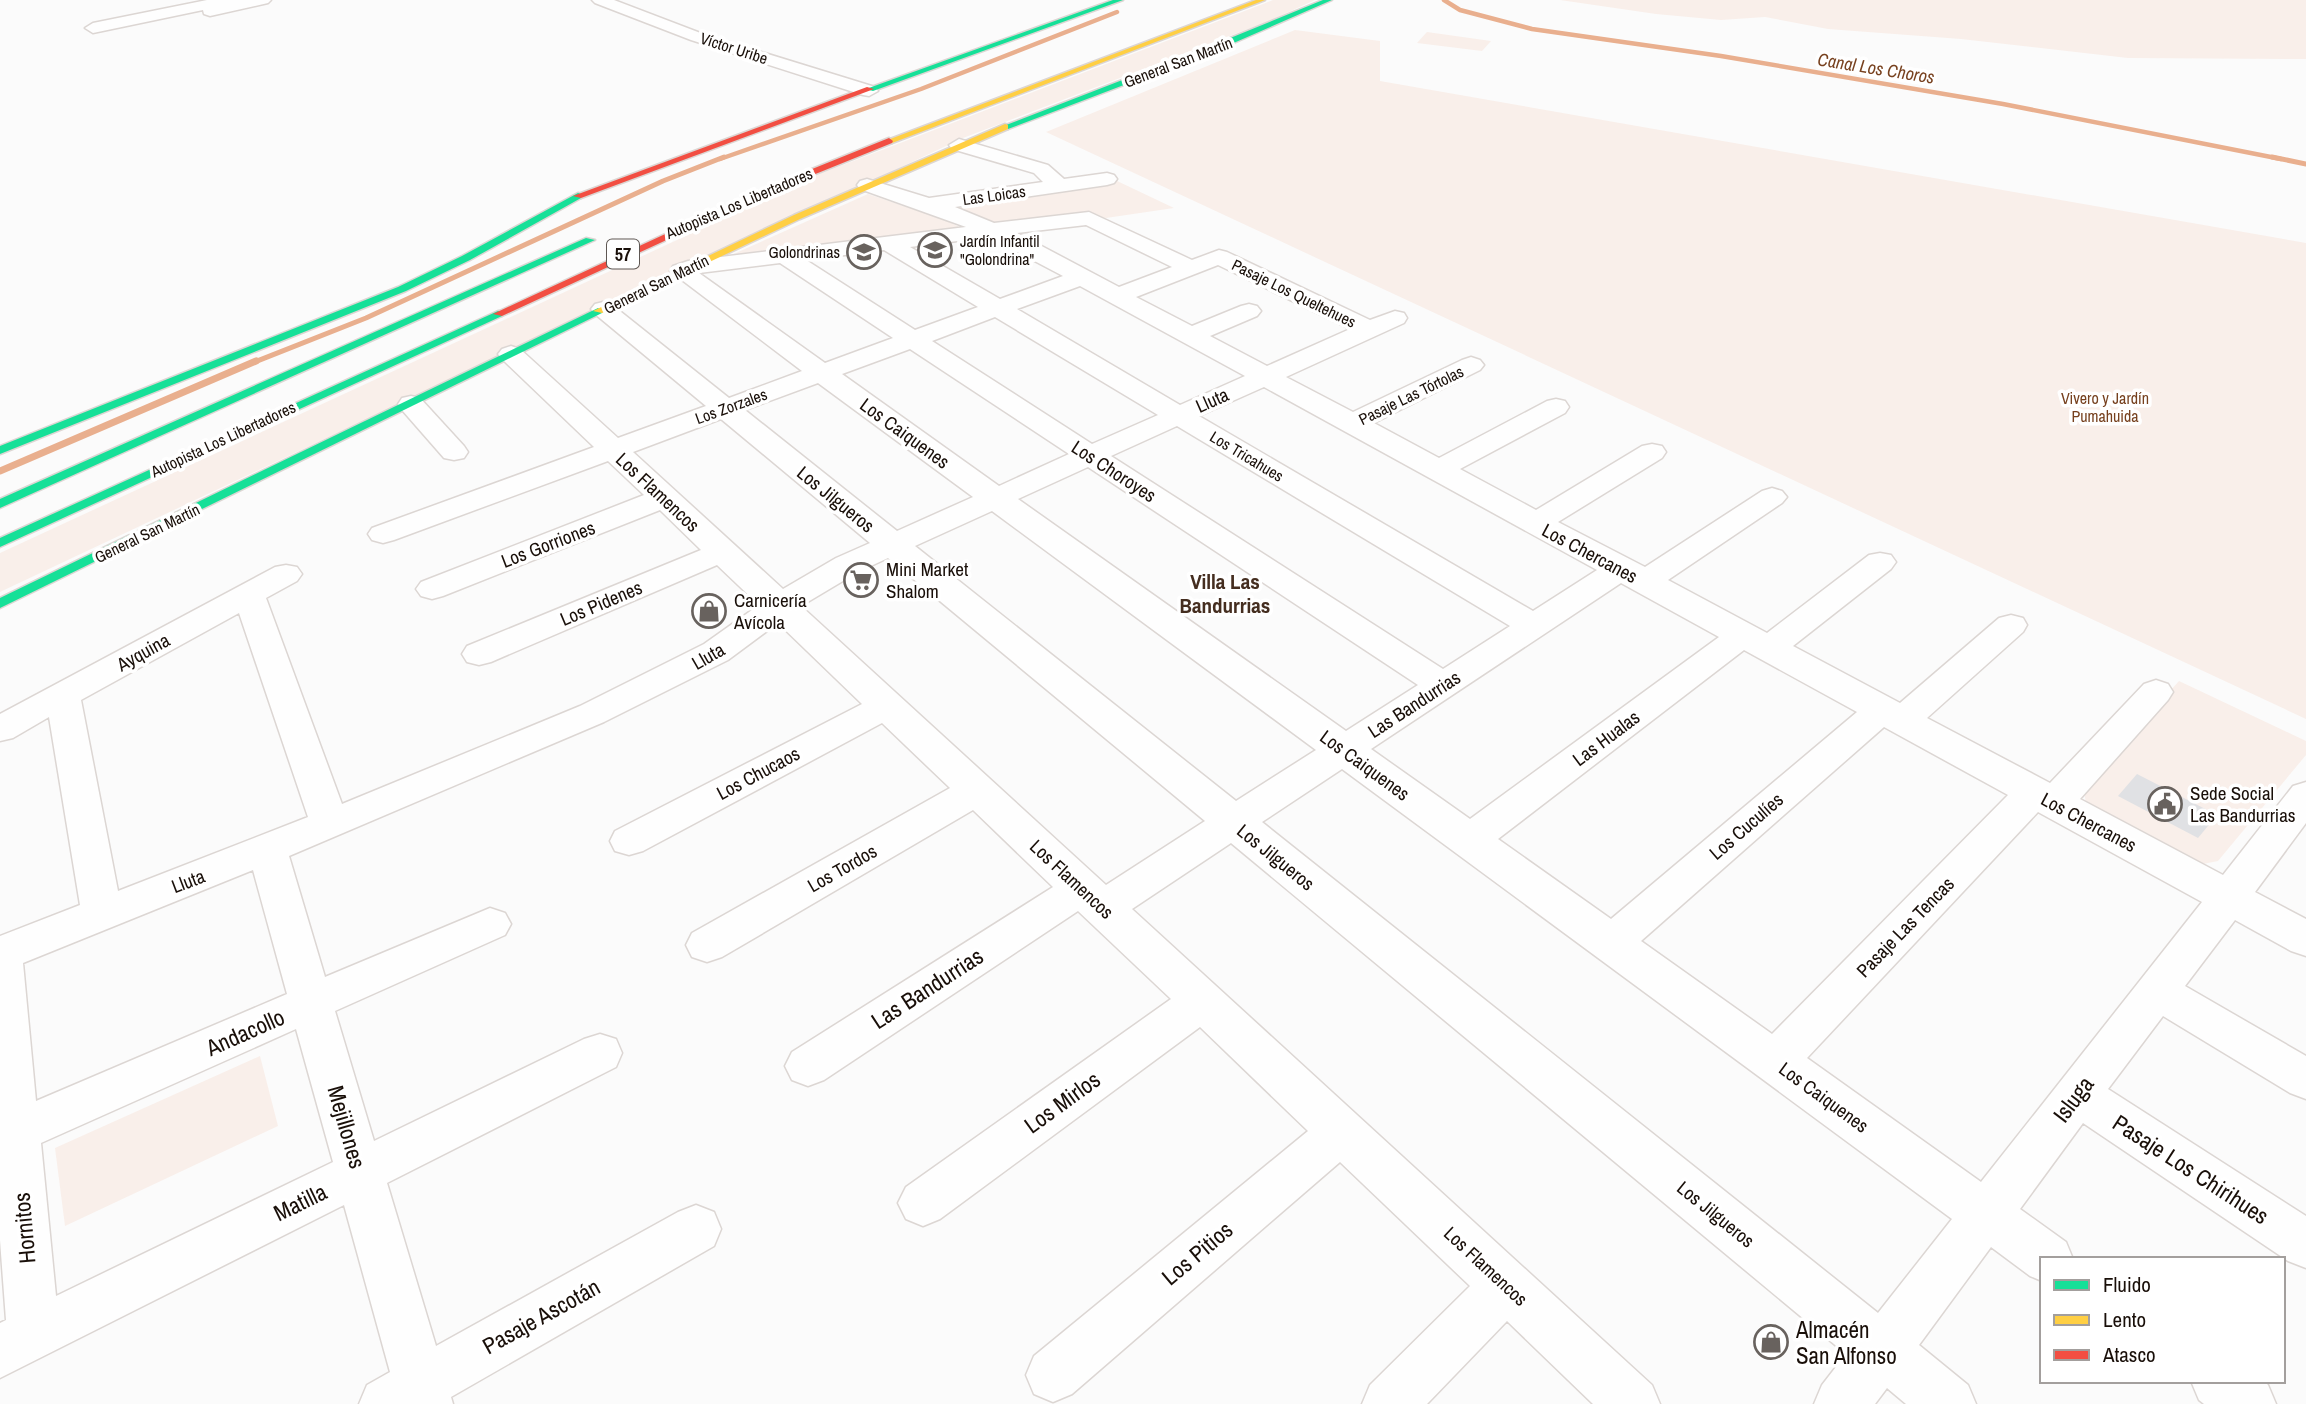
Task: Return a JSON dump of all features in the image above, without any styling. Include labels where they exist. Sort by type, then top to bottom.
[{"type":"main road","points":[[0,450],[402,289],[466,258],[586,192],[1120,0]]},
{"type":"main road","points":[[1146,26],[1216,0]]},
{"type":"main road","name":"Autopista Los Libertadores","points":[[0,543],[751,197],[908,133],[1262,0]]},
{"type":"main road","name":"General San Martín","points":[[0,604],[685,269],[867,185],[959,145],[1250,34],[1329,0]]},
{"type":"main road","name":"Autopista Los Libertadores","points":[[0,504],[608,233]]},
{"type":"street","points":[[93,28],[230,0]]},
{"type":"street","points":[[189,16],[262,0]]},
{"type":"street","name":"Víctor Uribe","points":[[600,0],[654,22],[877,88]]},
{"type":"street","name":"Víctor Uribe","points":[[628,0],[713,33],[877,88]]},
{"type":"street","points":[[654,22],[673,18]]},
{"type":"street","name":"Las Loicas","points":[[959,145],[1041,169],[1060,186]]},
{"type":"street","name":"Las Loicas","points":[[928,205],[1107,179]]},
{"type":"street","name":"Los Chercanes","points":[[867,185],[928,205],[993,231],[2306,939]]},
{"type":"street","points":[[685,269],[1089,218],[1191,268]]},
{"type":"street","name":"Los Tricahues","points":[[889,244],[1534,626]]},
{"type":"street","name":"Los Choroyes","points":[[786,257],[1443,685]]},
{"type":"street","name":"Pasaje Los Queltehues","points":[[1191,268],[1219,257],[1369,329]]},
{"type":"street","points":[[1115,297],[1191,268]]},
{"type":"street","name":"Los Caiquenes","points":[[685,269],[822,373],[2045,1257]]},
{"type":"street","name":"Los Zorzales","points":[[383,534],[1080,278]]},
{"type":"street","name":"Los Jilgueros","points":[[603,309],[1949,1404]]},
{"type":"street","points":[[1188,337],[1249,312]]},
{"type":"street","name":"Lluta","points":[[0,954],[511,750],[626,698],[716,652],[829,575],[892,544],[1395,318]]},
{"type":"street","name":"Los Flamencos","points":[[511,354],[1633,1404]]},
{"type":"street","name":"Pasaje Las Tórtolas","points":[[1351,424],[1471,365]]},
{"type":"street","points":[[411,404],[454,452]]},
{"type":"street","points":[[1437,470],[1556,407]]},
{"type":"street","points":[[1535,523],[1652,452]]},
{"type":"street","name":"Las Bandurrias","points":[[808,1066],[1092,898],[1234,822],[1534,626],[1632,576],[1772,497]]},
{"type":"street","name":"Los Gorriones","points":[[432,589],[664,498]]},
{"type":"street","name":"Los Pidenes","points":[[479,654],[722,552]]},
{"type":"street","name":"Las Hualas","points":[[1469,840],[1756,642],[1880,562]]},
{"type":"street","name":"Ayquina","points":[[0,729],[286,574]]},
{"type":"street","points":[[248,594],[330,824]]},
{"type":"street","name":"Los Cuculíes","points":[[1611,943],[1892,715],[2011,625]]},
{"type":"street","name":"Pasaje Las Tencas","points":[[1775,1061],[2156,692]]},
{"type":"street","points":[[63,695],[102,914]]},
{"type":"street","name":"Los Chucaos","points":[[629,841],[887,706]]},
{"type":"street","name":"Los Tordos","points":[[707,945],[977,790]]},
{"type":"street","name":"Isluga","points":[[1841,1404],[2306,796]]},
{"type":"street","name":"Mejillones","points":[[267,849],[360,1173],[411,1397]]},
{"type":"street","name":"Andacollo","points":[[8,1136],[490,924]]},
{"type":"street","name":"Hornitos","points":[[0,954],[16,1343]]},
{"type":"street","points":[[2155,990],[2306,1079]]},
{"type":"street","name":"Los Mirlos","points":[[923,1203],[1202,1001]]},
{"type":"street","name":"Matilla","points":[[16,1343],[600,1053]]},
{"type":"street","name":"Pasaje Los Chirihues","points":[[2077,1094],[2306,1244]]},
{"type":"street","name":"Los Pitios","points":[[1053,1375],[1342,1131]]},
{"type":"street","name":"Pasaje Ascotán","points":[[411,1397],[696,1229]]},
{"type":"street","points":[[1389,1404],[1506,1286]]},
{"type":"street","points":[[2221,1383],[2249,1404]]},
{"type":"green space","points":[[1273,0],[1315,0],[1269,21],[963,138],[0,592],[0,553],[822,173]]},
{"type":"green space","points":[[1560,0],[2306,0],[2306,59],[2128,58],[1961,39],[1828,29],[1765,17],[1721,20],[1656,14]]},
{"type":"green space","name":"Vivero y Jardín Pumahuida","points":[[1295,30],[1380,41],[1380,81],[2306,243],[2306,719],[1046,132]]},
{"type":"green space","points":[[1427,32],[1491,41],[1482,51],[1417,43]]},
{"type":"green space","points":[[1115,180],[1174,208],[1106,218],[1084,215],[1001,226],[950,205]]},
{"type":"green space","points":[[868,194],[942,219],[971,232],[718,261]]},
{"type":"green space","points":[[2179,681],[2306,741],[2306,755],[2218,861],[2203,864],[2086,803],[2083,787]]},
{"type":"green space","points":[[260,1056],[278,1126],[65,1226],[55,1148]]},
{"type":"building","name":"Sede Social Las Bandurrias","points":[[2137,774],[2217,815],[2198,838],[2118,796]]},
{"type":"waterway","name":"Canal Los Choros","points":[[1444,0],[1460,10],[1532,29],[1721,56],[2003,104],[2281,159]]},
{"type":"waterway","points":[[720,159],[921,89],[1117,12]]},
{"type":"waterway","points":[[252,363],[366,318],[663,181],[724,157]]},
{"type":"waterway","name":"Canal Los Choros","points":[[2272,157],[2306,164]]},
{"type":"waterway","points":[[0,471],[256,361]]},
{"type":"traffic: fast","points":[[870,89],[1120,0]]},
{"type":"traffic: fast","points":[[1005,127],[1226,43],[1329,0]]},
{"type":"traffic: fast","points":[[0,450],[402,289],[466,258],[578,196]]},
{"type":"traffic: fast","points":[[0,504],[590,240]]},
{"type":"traffic: fast","points":[[0,604],[598,311]]},
{"type":"traffic: fast","points":[[0,543],[498,314]]},
{"type":"traffic: slow","points":[[889,141],[1262,0]]},
{"type":"traffic: slow","points":[[598,311],[797,217],[1005,127]]},
{"type":"traffic: jam","points":[[578,196],[870,89]]},
{"type":"traffic: jam","points":[[498,314],[763,192],[889,141]]},
{"type":"place","name":"Jardín Infantil \"Golondrina\"","points":[[935,250]]},
{"type":"place","name":"Golondrinas","points":[[864,252]]},
{"type":"place","name":"Mini Market Shalom","points":[[861,580]]},
{"type":"place","name":"Carnicería Avícola","points":[[709,611]]},
{"type":"place","name":"Sede Social Las Bandurrias","points":[[2165,804]]},
{"type":"place","name":"Almacén San Alfonso","points":[[1771,1342]]},
{"type":"district","name":"Villa Las Bandurrias","points":[[1225,593]]}]
